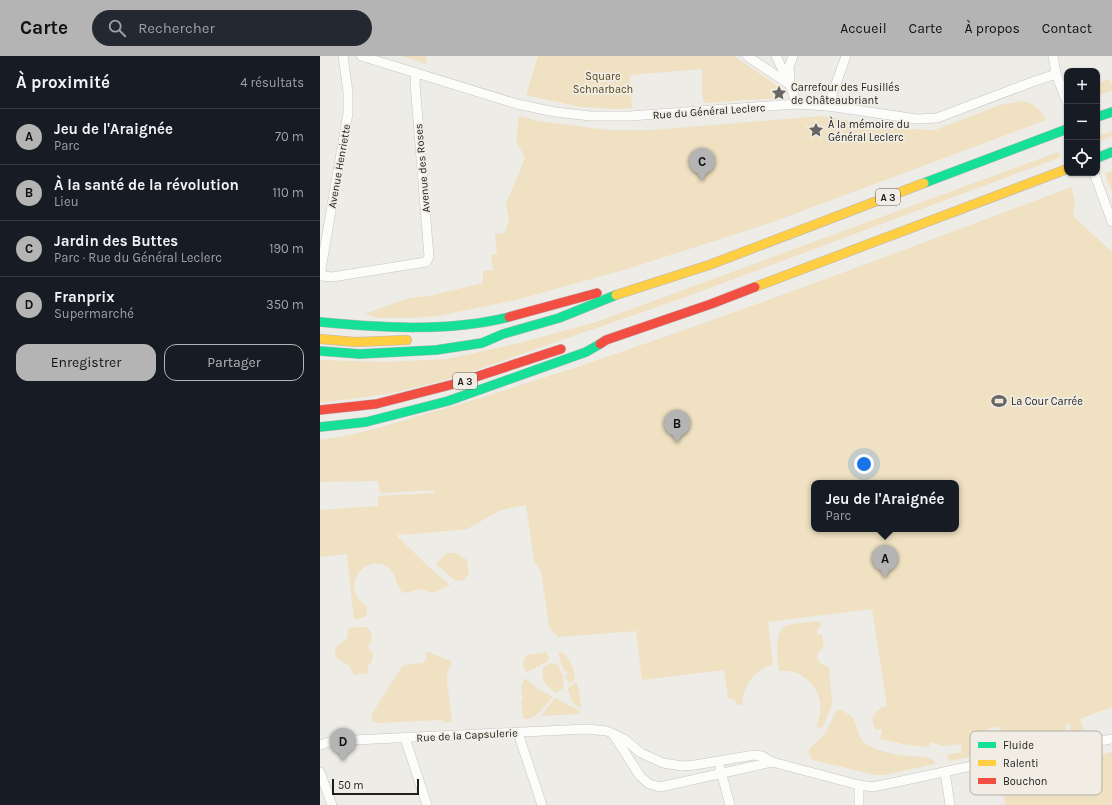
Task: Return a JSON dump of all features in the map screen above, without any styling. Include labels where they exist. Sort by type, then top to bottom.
[{"type":"highway","points":[[1100,116],[1112,112]]},
{"type":"highway","name":"A 3","points":[[320,351],[360,354],[436,350],[482,343],[503,334],[559,318],[629,290],[709,265],[1064,130]]},
{"type":"highway","points":[[1100,157],[1112,152]]},
{"type":"highway","points":[[584,343],[606,340],[711,304],[1064,170]]},
{"type":"highway","points":[[320,322],[355,326],[459,325],[510,316],[594,294],[609,291],[629,290]]},
{"type":"highway","points":[[479,334],[503,334]]},
{"type":"highway","points":[[320,339],[356,342],[418,340]]},
{"type":"highway","points":[[320,427],[366,422],[448,401],[586,352],[606,340]]},
{"type":"highway","name":"A 3","points":[[320,410],[376,404],[454,384],[571,346]]},
{"type":"street","name":"Avenue Henriette","points":[[321,278],[321,269],[348,113],[348,92],[342,56]]},
{"type":"street","name":"Rue du Général Leclerc","points":[[361,56],[517,104],[554,112],[591,116],[630,116],[797,104],[828,106],[917,119],[937,118],[1056,74]]},
{"type":"street","points":[[747,56],[790,85]]},
{"type":"street","points":[[776,56],[790,85],[797,104]]},
{"type":"street","points":[[790,85],[789,67],[793,56]]},
{"type":"street","points":[[828,106],[846,56]]},
{"type":"street","points":[[1053,56],[1056,74],[1064,95]]},
{"type":"street","name":"Avenue des Roses","points":[[321,278],[426,262],[429,257],[415,83],[416,73]]},
{"type":"street","points":[[1095,176],[1112,222]]},
{"type":"street","name":"Rue de la Capsulerie","points":[[320,745],[333,741],[586,729],[607,731],[624,739],[641,753],[663,763],[682,766],[695,765],[754,755],[762,756],[772,762],[873,787],[970,767]]},
{"type":"street","points":[[518,732],[542,805]]},
{"type":"street","name":"Rue de la Capsulerie","points":[[613,734],[640,776],[649,784],[660,787],[772,762]]},
{"type":"street","points":[[405,738],[427,805]]},
{"type":"street","name":"Rue de la Capsulerie","points":[[1102,741],[1112,739]]},
{"type":"street","points":[[718,760],[730,805]]},
{"type":"street","points":[[320,772],[332,805]]},
{"type":"street","points":[[945,772],[950,805]]},
{"type":"street","points":[[859,784],[860,805]]},
{"type":"green space","points":[[402,56],[427,56],[426,64]]},
{"type":"green space","name":"Square Schnarbach","points":[[538,56],[734,56],[779,87],[782,90],[782,93],[781,96],[777,98],[704,103],[702,94],[702,69],[630,75],[632,108],[616,109],[580,107],[526,95]]},
{"type":"green space","points":[[1109,79],[1112,84],[1112,91],[1100,94],[1100,83]]},
{"type":"green space","points":[[1023,101],[1037,108],[1046,120],[770,223],[627,269],[516,300],[438,316],[378,318],[364,314],[409,298],[428,296],[483,283],[483,271],[493,270],[491,255],[497,254],[495,234],[505,233],[509,219],[506,204],[525,158],[516,141],[519,116],[538,121],[607,130],[652,130],[821,116],[890,127],[935,130],[1000,105]]},
{"type":"green space","points":[[1112,131],[1112,136],[1100,141],[1100,136]]},
{"type":"green space","points":[[1058,152],[1061,157],[683,298],[453,378],[388,394],[320,403],[320,360],[386,362],[447,359],[519,343],[596,322]]},
{"type":"green space","points":[[1112,171],[1112,191],[1105,174]]},
{"type":"green space","points":[[1071,187],[1075,201],[1073,216],[1112,252],[1112,707],[1080,719],[1084,731],[1072,731],[1069,723],[1065,725],[1067,731],[1001,731],[999,726],[988,729],[988,731],[970,731],[970,757],[950,761],[947,757],[948,755],[962,752],[961,744],[942,746],[931,742],[928,747],[907,745],[880,739],[882,731],[880,729],[876,730],[873,718],[879,709],[887,706],[872,609],[768,622],[773,664],[760,670],[751,679],[747,685],[742,705],[737,705],[735,700],[728,698],[724,670],[642,680],[636,631],[559,637],[549,626],[541,571],[534,561],[526,505],[501,510],[467,529],[403,535],[401,533],[397,536],[450,585],[432,593],[422,589],[404,593],[399,587],[390,569],[386,566],[372,564],[366,566],[357,575],[354,588],[359,600],[367,607],[367,613],[365,617],[354,620],[347,554],[320,557],[320,510],[378,506],[378,496],[434,493],[435,490],[380,493],[378,481],[320,482],[320,440],[388,425],[484,397],[577,367],[763,302]]},
{"type":"green space","points":[[446,553],[456,553],[467,560],[469,574],[464,580],[456,581],[436,564]]},
{"type":"green space","points":[[816,621],[821,623],[821,626],[817,631],[818,634],[822,635],[824,647],[820,650],[817,656],[821,664],[829,667],[832,704],[822,729],[816,726],[820,716],[819,696],[808,680],[800,675],[790,671],[779,671],[777,653],[778,639],[783,628],[788,625]]},
{"type":"green space","points":[[366,627],[371,632],[372,641],[366,647],[371,650],[373,656],[371,663],[368,664],[368,673],[354,675],[349,665],[337,658],[335,649],[340,643],[346,640],[349,628]]},
{"type":"green space","points":[[558,651],[568,659],[572,666],[575,679],[570,683],[565,676],[568,673],[566,670],[564,672]]},
{"type":"green space","points":[[427,652],[452,662],[446,675],[448,676],[447,682],[452,721],[447,723],[442,720],[377,723],[373,721],[371,715],[403,665],[423,663],[427,659],[425,653]]},
{"type":"green space","points":[[546,652],[549,658],[547,662],[527,672],[525,670],[523,664],[527,655]]},
{"type":"green space","points":[[550,663],[558,665],[563,677],[564,687],[557,693],[549,688],[543,680],[543,667]]},
{"type":"green space","points":[[525,678],[537,688],[553,697],[537,714],[533,717],[525,719],[523,717],[521,700],[523,699],[521,688]]},
{"type":"green space","points":[[577,682],[581,708],[573,702],[568,688]]},
{"type":"green space","points":[[555,698],[580,711],[578,714],[541,716]]},
{"type":"green space","points":[[837,709],[847,713],[853,718],[862,740],[867,745],[891,753],[906,756],[921,756],[932,759],[935,764],[884,775],[876,775],[812,760],[808,752],[810,748],[825,734]]},
{"type":"green space","points":[[1112,752],[1112,805],[1005,805],[1003,795],[1102,795],[1102,755]]},
{"type":"traffic: fast","points":[[1100,116],[1112,112]]},
{"type":"traffic: fast","points":[[924,183],[1064,130]]},
{"type":"traffic: fast","points":[[1100,157],[1112,152]]},
{"type":"traffic: fast","points":[[320,351],[360,354],[436,350],[482,343],[503,334],[559,318],[616,295]]},
{"type":"traffic: fast","points":[[320,322],[367,326],[439,327],[486,322],[509,317]]},
{"type":"traffic: fast","points":[[320,427],[366,422],[448,401],[586,352],[600,344]]},
{"type":"traffic: slow","points":[[755,287],[1064,170]]},
{"type":"traffic: slow","points":[[616,295],[709,265],[924,183]]},
{"type":"traffic: slow","points":[[320,339],[356,342],[407,340]]},
{"type":"traffic: jam","points":[[600,344],[606,340],[711,304],[755,287]]},
{"type":"traffic: jam","points":[[509,317],[597,293]]},
{"type":"traffic: jam","points":[[320,410],[376,404],[454,384],[561,349]]},
{"type":"place","name":"Carrefour des Fusillés de Châteaubriant","points":[[779,93]]},
{"type":"place","name":"À la mémoire du Général Leclerc","points":[[816,130]]},
{"type":"place","name":"Jardin des Buttes","points":[[702,181]]},
{"type":"place","name":"La Cour Carrée","points":[[999,401]]},
{"type":"place","name":"À la santé de la révolution","points":[[677,443]]},
{"type":"place","name":"Jeu de l'Araignée","points":[[885,578]]},
{"type":"place","name":"Franprix","points":[[343,761]]}]
